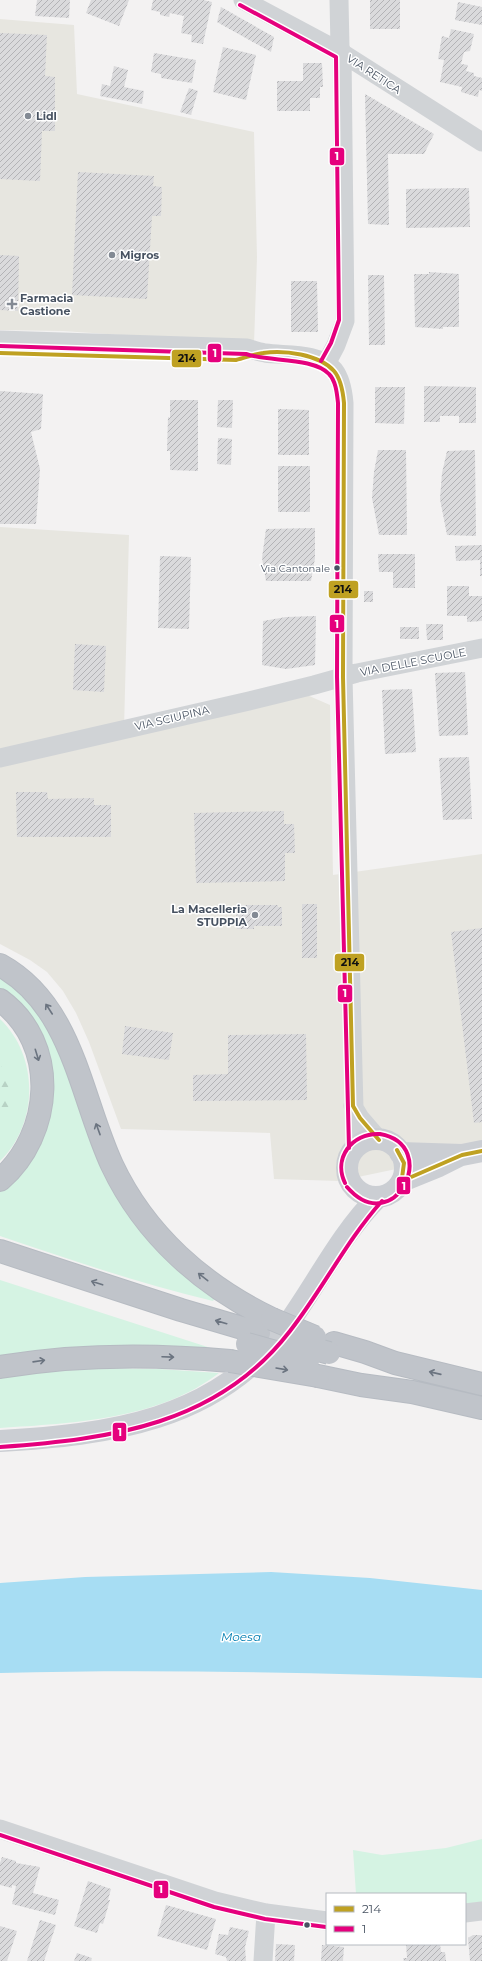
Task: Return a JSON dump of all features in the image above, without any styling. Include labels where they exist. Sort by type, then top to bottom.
[{"type":"highway","points":[[0,964],[31,987],[41,997],[58,1024],[113,1165],[136,1208],[150,1226],[178,1256],[204,1278],[244,1305],[259,1332]]},
{"type":"highway","points":[[0,1000],[15,1014],[31,1038],[41,1068],[43,1084],[40,1114],[31,1141],[16,1164],[0,1180]]},
{"type":"highway","points":[[0,1251],[181,1310],[259,1332],[365,1376],[412,1392],[482,1408]]},
{"type":"highway","points":[[0,1266],[150,1315],[259,1332],[326,1359]]},
{"type":"highway","points":[[0,1367],[46,1360],[112,1356],[180,1357],[230,1361],[326,1359],[395,1364],[482,1384]]},
{"type":"main road","points":[[379,1140],[391,1144],[400,1153],[404,1162],[404,1171],[402,1181],[396,1189],[388,1194],[378,1197],[369,1196],[354,1187],[347,1172],[350,1155],[355,1148],[366,1141],[379,1140]]},
{"type":"main road","points":[[400,1153],[472,1153]]},
{"type":"main road","points":[[402,1181],[472,1153]]},
{"type":"main road","points":[[338,1246],[354,1187]]},
{"type":"main road","points":[[0,1441],[73,1435],[125,1426],[168,1414],[223,1387],[257,1360],[284,1330],[309,1295],[338,1246],[365,1211],[378,1197]]},
{"type":"street","name":"VIA RETICA","points":[[243,0],[342,53],[482,142]]},
{"type":"street","points":[[326,364],[336,345],[345,321],[342,53],[340,47],[338,0]]},
{"type":"street","points":[[0,340],[236,348],[264,353],[300,356],[326,364],[333,370],[339,379],[344,403],[343,677],[355,1148]]},
{"type":"street","points":[[0,353],[236,360],[264,353]]},
{"type":"street","name":"VIA DELLE SCUOLE","points":[[343,677],[482,648]]},
{"type":"street","name":"VIA SCIUPINA","points":[[0,758],[249,701],[343,677]]},
{"type":"street","points":[[353,1106],[360,1118],[379,1140]]},
{"type":"street","points":[[0,1829],[215,1901],[266,1913],[326,1921]]},
{"type":"street","points":[[466,1913],[482,1911]]},
{"type":"street","points":[[263,1961],[266,1913]]},
{"type":"shaded area","points":[[0,19],[74,25],[77,94],[254,132],[257,257],[254,344],[63,331],[0,330]]},
{"type":"shaded area","points":[[0,527],[129,535],[124,729],[307,695],[330,705],[333,875],[482,854],[482,1151],[339,1181],[274,1179],[270,1133],[121,1129],[89,1042],[76,1013],[63,991],[47,972],[30,960],[0,944]]},
{"type":"green space","points":[[0,976],[15,986],[38,1009],[58,1049],[96,1149],[215,1298],[213,1301],[80,1263],[0,1236],[0,1188],[49,1102],[0,991]]},
{"type":"green space","points":[[0,1019],[13,1034],[22,1051],[27,1070],[29,1090],[27,1109],[22,1128],[13,1146],[0,1161]]},
{"type":"green space","points":[[0,1061],[10,1091],[8,1114],[0,1128]]},
{"type":"green space","points":[[0,1280],[220,1351],[0,1359]]},
{"type":"green space","points":[[99,1368],[159,1369],[219,1373],[195,1389],[169,1401],[142,1410],[85,1421],[0,1428],[0,1378],[54,1371]]},
{"type":"green space","points":[[482,1839],[482,1902],[466,1904],[466,1893],[356,1893],[353,1850],[382,1855],[446,1848]]},
{"type":"water","name":"Moesa","points":[[271,1572],[370,1578],[482,1590],[482,1678],[241,1672],[120,1671],[0,1673],[0,1583],[85,1577]]},
{"type":"building","points":[[37,0],[70,0],[69,18],[35,16]]},
{"type":"building","points":[[91,0],[129,0],[119,26],[86,13]]},
{"type":"building","points":[[153,0],[203,0],[212,2],[203,44],[191,42],[192,35],[181,33],[184,16],[170,13],[169,17],[160,15],[160,12],[151,10]]},
{"type":"building","points":[[370,0],[400,0],[400,29],[370,29]]},
{"type":"building","points":[[458,2],[482,7],[482,25],[455,20]]},
{"type":"building","points":[[221,7],[274,37],[271,52],[217,22]]},
{"type":"building","points":[[451,29],[474,34],[470,51],[464,52],[461,64],[468,65],[466,71],[474,73],[474,76],[482,78],[482,91],[479,90],[478,97],[461,92],[462,87],[440,82],[444,60],[438,59],[442,36],[449,38]]},
{"type":"building","name":"Lidl","points":[[0,33],[47,35],[45,76],[55,77],[55,131],[42,131],[40,181],[0,179]]},
{"type":"building","points":[[223,47],[256,55],[246,100],[213,92]]},
{"type":"building","points":[[154,53],[196,60],[192,83],[161,78],[161,74],[151,72]]},
{"type":"building","points":[[303,63],[322,63],[323,87],[320,87],[320,98],[310,98],[310,111],[277,111],[277,81],[303,81]]},
{"type":"building","points":[[114,66],[128,70],[124,87],[144,91],[142,104],[100,96],[102,84],[110,86]]},
{"type":"building","points":[[189,88],[198,91],[191,115],[180,112]]},
{"type":"building","points":[[365,94],[434,134],[424,154],[388,154],[389,225],[368,224]]},
{"type":"building","name":"Migros","points":[[78,172],[154,176],[153,186],[162,187],[161,216],[152,216],[147,299],[72,295]]},
{"type":"building","points":[[469,188],[470,227],[406,228],[406,189]]},
{"type":"building","points":[[0,255],[19,256],[18,311],[0,310]]},
{"type":"building","points":[[429,272],[459,274],[459,327],[443,327],[443,329],[415,327],[414,274],[429,274]]},
{"type":"building","points":[[368,275],[384,275],[385,345],[369,345]]},
{"type":"building","points":[[291,281],[317,281],[318,332],[291,332]]},
{"type":"building","points":[[424,386],[476,387],[476,423],[459,423],[459,416],[440,416],[440,422],[424,422]]},
{"type":"building","points":[[375,387],[405,387],[404,424],[375,423]]},
{"type":"building","points":[[0,391],[43,394],[41,429],[31,432],[40,469],[36,524],[0,524]]},
{"type":"building","points":[[170,400],[198,400],[198,471],[170,470],[170,451],[167,451]]},
{"type":"building","points":[[218,400],[233,400],[232,428],[217,427]]},
{"type":"building","points":[[278,409],[309,410],[309,455],[278,455]]},
{"type":"building","points":[[218,438],[232,439],[231,465],[217,464]]},
{"type":"building","points":[[378,450],[406,450],[407,535],[379,535],[372,498],[374,472]]},
{"type":"building","points":[[475,450],[476,536],[447,535],[440,499],[442,473],[447,451]]},
{"type":"building","points":[[278,466],[310,466],[310,512],[278,512]]},
{"type":"building","points":[[315,528],[315,558],[311,581],[266,581],[262,558],[266,529]]},
{"type":"building","points":[[482,545],[482,576],[480,576],[480,560],[456,561],[455,546]]},
{"type":"building","points":[[378,554],[415,554],[415,588],[393,588],[393,572],[379,572]]},
{"type":"building","points":[[160,556],[191,557],[189,629],[158,628]]},
{"type":"building","points":[[447,586],[469,586],[469,596],[482,596],[482,621],[467,622],[467,616],[447,616]]},
{"type":"building","points":[[364,591],[373,591],[373,602],[364,602]]},
{"type":"building","points":[[316,616],[315,665],[286,669],[262,665],[263,621],[286,617]]},
{"type":"building","points":[[426,624],[443,624],[443,640],[427,640]]},
{"type":"building","points":[[400,627],[419,627],[419,639],[400,639]]},
{"type":"building","points":[[75,644],[106,646],[104,692],[73,690]]},
{"type":"building","points":[[465,672],[468,735],[439,736],[435,673]]},
{"type":"building","points":[[412,689],[416,752],[385,754],[382,690]]},
{"type":"building","points":[[469,757],[472,819],[443,820],[439,758]]},
{"type":"building","points":[[16,792],[47,792],[48,799],[94,798],[94,805],[111,805],[111,837],[17,837]]},
{"type":"building","points":[[284,811],[284,824],[294,824],[295,853],[285,853],[285,881],[196,883],[194,813]]},
{"type":"building","points":[[302,904],[317,904],[317,958],[302,958]]},
{"type":"building","points":[[236,905],[278,905],[278,907],[282,907],[282,926],[254,926],[254,929],[237,929]]},
{"type":"building","points":[[482,928],[482,1122],[474,1123],[451,932]]},
{"type":"building","points":[[125,1026],[173,1033],[169,1060],[122,1054]]},
{"type":"building","points":[[306,1034],[307,1100],[193,1101],[193,1075],[228,1074],[228,1035]]},
{"type":"building","points":[[2,1857],[16,1861],[16,1863],[40,1867],[33,1893],[59,1900],[55,1915],[12,1904],[16,1886],[12,1885],[12,1888],[0,1885],[0,1863]]},
{"type":"building","points":[[88,1881],[111,1889],[108,1900],[110,1900],[103,1924],[100,1923],[97,1933],[74,1926]]},
{"type":"building","points":[[166,1905],[216,1919],[207,1950],[157,1936]]},
{"type":"building","points":[[40,1920],[56,1925],[44,1961],[27,1961]]},
{"type":"building","points":[[0,1926],[17,1931],[7,1961],[0,1961]]},
{"type":"building","points":[[230,1927],[249,1931],[245,1947],[246,1961],[227,1961],[226,1957],[215,1954],[219,1934],[228,1935]]},
{"type":"building","points":[[473,1935],[482,1935],[482,1961],[470,1961],[468,1938]]},
{"type":"building","points":[[276,1944],[295,1945],[294,1961],[275,1961]]},
{"type":"building","points":[[322,1945],[344,1947],[343,1961],[321,1961]]},
{"type":"building","points":[[406,1945],[440,1945],[441,1952],[445,1952],[446,1961],[404,1961],[403,1958],[407,1958]]},
{"type":"building","points":[[77,1953],[92,1958],[91,1961],[74,1961]]},
{"type":"transit line","name":"1","points":[[240,5],[336,57],[339,320],[331,343],[321,361]]},
{"type":"transit line","name":"1","points":[[0,346],[246,354],[313,365],[329,374],[333,380],[336,388],[338,403],[337,677],[349,1148]]},
{"type":"transit line","name":"214","points":[[0,353],[236,360],[271,352],[281,352],[301,354],[328,365],[334,371],[340,382],[344,403],[343,677],[353,1106],[360,1118],[379,1140]]},
{"type":"transit line","name":"1","points":[[345,1183],[341,1165],[343,1156],[347,1149],[353,1142],[361,1138],[379,1134]]},
{"type":"transit line","name":"1","points":[[347,1187],[364,1201],[381,1203],[394,1197],[404,1185],[409,1170],[408,1155],[398,1142],[380,1134]]},
{"type":"transit line","name":"214","points":[[397,1150],[404,1163],[402,1178]]},
{"type":"transit line","name":"214","points":[[402,1181],[462,1155],[482,1151]]},
{"type":"transit line","name":"1","points":[[0,1447],[82,1439],[122,1432],[160,1421],[196,1407],[230,1388],[261,1363],[290,1331],[357,1232],[382,1201]]},
{"type":"transit line","name":"1","points":[[0,1835],[214,1907],[265,1919],[326,1927]]},
{"type":"place","name":"Lidl","points":[[28,116]]},
{"type":"place","name":"Migros","points":[[112,255]]},
{"type":"place","name":"Farmacia Castione","points":[[12,304]]},
{"type":"place","name":"Via Cantonale","points":[[337,568]]},
{"type":"place","name":"La Macelleria STUPPIA","points":[[255,915]]}]
